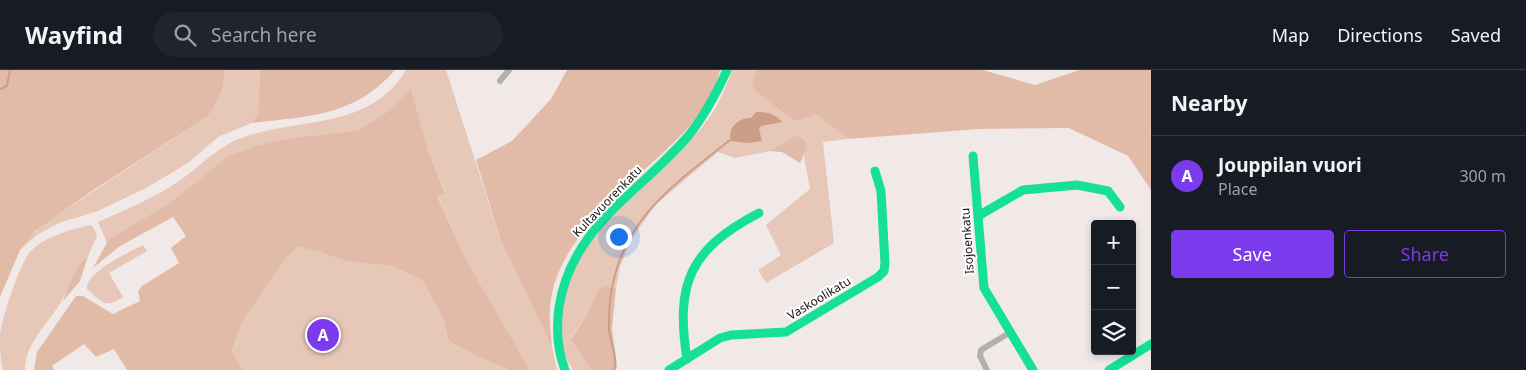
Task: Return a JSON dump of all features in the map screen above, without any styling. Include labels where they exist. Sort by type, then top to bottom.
[{"type":"street","points":[[500,81],[509,70]]},
{"type":"street","name":"Kultavuorenkatu","points":[[566,370],[560,353],[557,310],[561,287],[568,268],[587,237],[697,126],[720,90],[727,70]]},
{"type":"street","name":"Isojoenkatu","points":[[974,156],[984,288],[1009,333],[1033,370]]},
{"type":"street","name":"Vaskoolikatu","points":[[669,370],[708,345],[731,335],[786,332],[878,277],[884,271],[885,263],[880,191],[875,171]]},
{"type":"street","points":[[978,216],[1023,190],[1089,186],[1108,191],[1120,207]]},
{"type":"street","points":[[687,359],[681,317],[683,299],[696,262],[719,235],[738,222],[759,212]]},
{"type":"street","points":[[987,370],[980,356],[981,350],[1009,333]]},
{"type":"street","points":[[1109,370],[1151,344]]},
{"type":"shaded area","points":[[0,70],[225,70],[220,94],[208,116],[89,193],[35,231],[20,250],[0,297]]},
{"type":"shaded area","points":[[225,70],[260,70],[258,112],[252,123],[218,137],[188,163],[146,188],[98,211],[59,223],[37,235],[20,250],[26,240],[45,223],[208,116],[220,94]]},
{"type":"shaded area","points":[[260,70],[395,70],[363,97],[347,106],[311,116],[252,123],[258,112]]},
{"type":"shaded area","points":[[406,70],[446,70],[501,241],[552,347],[557,370],[530,370],[467,261],[437,195],[445,192],[429,153],[411,89],[385,113],[359,130],[292,138],[109,239],[107,243],[98,222],[160,193],[226,146],[244,137],[266,131],[354,112],[374,103],[391,89]]},
{"type":"shaded area","points":[[567,70],[720,70],[712,93],[693,122],[677,140],[612,200],[577,240],[564,262],[554,285],[550,309],[552,347],[501,241],[476,160],[512,141],[551,99]]},
{"type":"shaded area","points":[[732,70],[756,70],[755,75],[770,103],[795,121],[816,113],[848,139],[823,142],[834,243],[766,283],[758,270],[781,255],[766,225],[810,189],[804,157],[806,150],[796,135],[770,151],[735,158],[718,152],[655,205],[630,242],[620,267],[616,288],[606,286],[571,338],[591,370],[573,370],[563,349],[561,327],[564,292],[574,265],[587,244],[621,205],[701,128],[717,105]]},
{"type":"shaded area","points":[[756,70],[983,70],[1035,85],[1079,70],[1151,70],[1151,190],[1128,156],[1069,128],[979,129],[848,139],[816,114],[795,121],[770,103],[752,87]]},
{"type":"shaded area","points":[[411,89],[429,153],[445,193],[437,196],[467,261],[530,370],[509,370],[474,355],[449,341],[442,316],[422,280],[392,266],[345,261],[317,251],[298,247],[286,258],[242,322],[232,351],[243,370],[127,370],[114,349],[96,357],[84,344],[52,366],[54,370],[34,370],[37,352],[76,296],[83,296],[113,314],[140,301],[138,291],[142,286],[179,263],[171,248],[186,236],[173,217],[120,246],[93,268],[109,239],[169,204],[227,157],[256,146],[292,138],[359,130],[385,113]]},
{"type":"shaded area","points":[[756,112],[770,114],[782,122],[761,126],[759,129],[762,141],[748,143],[731,141],[732,128],[738,122],[751,118]]},
{"type":"shaded area","points":[[796,135],[806,142],[806,150],[800,163],[782,152],[770,151]]},
{"type":"shaded area","points":[[90,225],[97,236],[88,256],[76,270],[61,302],[33,342],[26,360],[25,370],[3,370],[0,349],[1,328],[12,292],[26,258],[36,246],[50,238]]},
{"type":"shaded area","points":[[143,245],[147,251],[109,273],[123,297],[112,303],[104,303],[87,289],[88,283],[100,269]]},
{"type":"shaded area","points":[[298,247],[317,251],[345,261],[392,266],[422,280],[442,316],[449,341],[474,355],[509,370],[243,370],[232,352],[242,322],[286,258]]},
{"type":"shaded area","points":[[88,256],[80,281],[63,301],[76,269]]},
{"type":"shaded area","points":[[606,286],[616,288],[612,329],[617,366],[616,370],[591,370],[571,339],[588,313],[598,290]]},
{"type":"waterway","points":[[0,89],[7,86],[10,70]]},
{"type":"waterway","points":[[614,370],[614,355],[609,329],[610,305],[615,274],[624,249],[636,228],[651,208],[688,173],[730,140]]},
{"type":"traffic: fast","points":[[565,370],[559,347],[558,315],[566,278],[578,254],[610,212],[670,156],[689,135],[710,104],[727,70]]},
{"type":"traffic: fast","points":[[973,156],[984,288],[1033,370]]},
{"type":"traffic: fast","points":[[669,370],[720,338],[731,335],[786,332],[878,277],[884,271],[885,263],[881,191],[875,171]]},
{"type":"traffic: fast","points":[[978,216],[1023,190],[1077,185],[1108,191],[1120,207]]},
{"type":"traffic: fast","points":[[687,359],[683,309],[686,289],[693,271],[703,255],[717,240],[736,226],[759,213]]},
{"type":"traffic: fast","points":[[1109,370],[1151,344]]},
{"type":"place","name":"Jouppilan vuori","points":[[323,335]]}]
